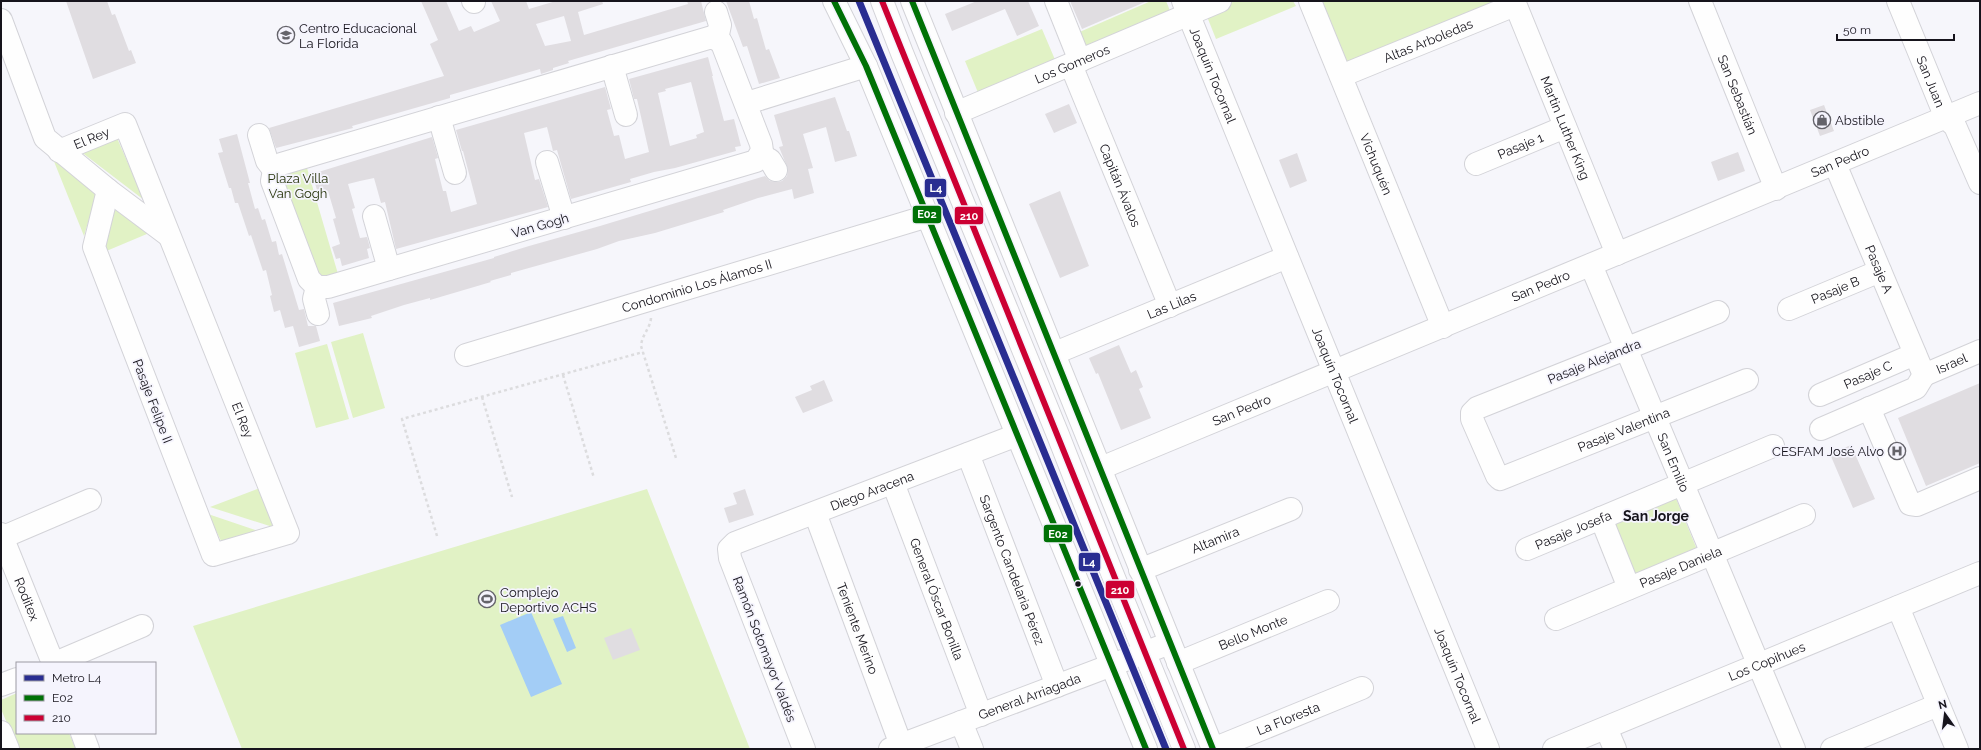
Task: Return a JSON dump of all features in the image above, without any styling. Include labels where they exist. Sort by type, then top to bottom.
[{"type":"street","points":[[834,1],[866,66],[1146,749]]},
{"type":"street","points":[[882,1],[1184,749]]},
{"type":"street","points":[[912,1],[956,113],[1055,353],[1140,570],[1214,749]]},
{"type":"street","name":"Capitán Ávalos","points":[[1056,1],[1075,63],[1170,306]]},
{"type":"street","name":"Los Gomeros","points":[[956,113],[1075,63],[1186,8],[1220,1]]},
{"type":"street","name":"Vichuquén","points":[[1310,1],[1443,327]]},
{"type":"street","name":"San Sebastián","points":[[1700,1],[1776,188]]},
{"type":"street","name":"San Juan","points":[[1898,1],[1946,118],[1956,126],[1980,183]]},
{"type":"street","name":"Altas Arboledas","points":[[1341,76],[1515,3]]},
{"type":"street","name":"Martin Luther King","points":[[1515,3],[1617,254]]},
{"type":"street","name":"Joaquín Tocornal","points":[[1186,8],[1488,749]]},
{"type":"street","points":[[716,12],[720,26],[717,39]]},
{"type":"street","name":"El Rey","points":[[1,20],[45,138],[108,190],[168,235]]},
{"type":"street","points":[[318,314],[314,299],[317,287],[309,279],[272,181],[274,170],[281,164],[707,38],[717,39],[723,46],[762,147],[761,155],[770,160],[776,170]]},
{"type":"street","points":[[612,66],[626,115]]},
{"type":"street","points":[[746,104],[866,66]]},
{"type":"street","name":"San Pedro","points":[[1101,468],[1980,103]]},
{"type":"street","points":[[439,117],[455,173]]},
{"type":"street","name":"El Rey","points":[[59,150],[125,124],[288,533],[212,555]]},
{"type":"street","name":"Pasaje 1","points":[[1476,164],[1565,127]]},
{"type":"street","points":[[258,135],[267,161],[274,170]]},
{"type":"street","name":"Van Gogh","points":[[317,287],[328,287],[564,218],[752,162],[761,155]]},
{"type":"street","points":[[547,162],[564,218]]},
{"type":"street","name":"Pasaje A","points":[[1835,164],[1924,375]]},
{"type":"street","name":"Pasaje Felipe II","points":[[108,190],[94,247],[212,555]]},
{"type":"street","points":[[374,216],[389,269]]},
{"type":"street","name":"Condominio Los Álamos II","points":[[466,355],[928,216]]},
{"type":"street","name":"Las Lilas","points":[[1055,353],[1287,257]]},
{"type":"street","name":"San Emilio","points":[[1591,265],[1794,749]]},
{"type":"street","name":"Pasaje B","points":[[1790,309],[1880,271]]},
{"type":"street","name":"Pasaje Alejandra","points":[[1500,479],[1497,476],[1471,416],[1472,412],[1477,408],[1718,312]]},
{"type":"street","name":"Israel","points":[[1924,375],[1980,351]]},
{"type":"street","name":"Pasaje C","points":[[1820,395],[1915,354]]},
{"type":"street","points":[[1821,429],[1916,388],[1924,375]]},
{"type":"street","name":"Pasaje Valentina","points":[[1500,479],[1747,380]]},
{"type":"street","points":[[1870,408],[1910,504],[1917,504],[1980,478]]},
{"type":"street","name":"Diego Aracena","points":[[729,549],[735,543],[1017,435]]},
{"type":"street","name":"Pasaje Josefa","points":[[1527,549],[1773,446]]},
{"type":"street","name":"Sargento Candelaria Pérez","points":[[968,454],[1056,686]]},
{"type":"street","name":"General Óscar Bonilla","points":[[893,483],[971,718],[972,749]]},
{"type":"street","points":[[1,537],[90,500]]},
{"type":"street","name":"Altamira","points":[[1140,570],[1291,509]]},
{"type":"street","name":"Teniente Merino","points":[[815,513],[896,747]]},
{"type":"street","name":"Pasaje Daniela","points":[[1556,619],[1804,515]]},
{"type":"street","points":[[1601,518],[1629,588]]},
{"type":"street","name":"Roditex","points":[[1,537],[54,662]]},
{"type":"street","name":"Ramón Sotomayor Valdés","points":[[729,549],[730,558],[804,749]]},
{"type":"street","name":"Los Copihues","points":[[1554,749],[1980,574]]},
{"type":"street","name":"Bello Monte","points":[[1174,653],[1328,601]]},
{"type":"street","points":[[1898,607],[1957,749]]},
{"type":"street","points":[[56,662],[142,626]]},
{"type":"street","name":"General Arriagada","points":[[896,747],[1144,653],[1174,653]]},
{"type":"street","points":[[1,685],[16,679]]},
{"type":"street","name":"La Floresta","points":[[1214,749],[1362,688]]},
{"type":"street","points":[[1832,749],[1938,705]]},
{"type":"street","points":[[1606,728],[1615,749]]},
{"type":"street","points":[[1,732],[8,749]]},
{"type":"street","points":[[82,734],[88,749]]},
{"type":"path","points":[[646,301],[651,318],[648,327],[642,336],[641,346],[676,458]]},
{"type":"path","points":[[437,536],[402,419],[643,352]]},
{"type":"path","points":[[563,375],[594,478]]},
{"type":"path","points":[[482,397],[512,497]]},
{"type":"green space","points":[[1151,1],[1166,1],[1171,13],[1083,52],[1075,34]]},
{"type":"green space","points":[[1235,1],[1293,1],[1296,6],[1216,39],[1206,14]]},
{"type":"green space","points":[[1318,1],[1504,1],[1347,70]]},
{"type":"green space","points":[[1042,29],[1056,62],[979,95],[965,61]]},
{"type":"green space","points":[[117,138],[144,200],[80,151]]},
{"type":"green space","points":[[49,149],[99,185],[84,236]]},
{"type":"green space","name":"Plaza Villa Van Gogh","points":[[307,168],[338,274],[321,278],[280,176]]},
{"type":"green space","points":[[114,209],[154,231],[104,252]]},
{"type":"green space","points":[[363,333],[385,408],[353,418],[331,342]]},
{"type":"green space","points":[[327,344],[349,419],[316,428],[295,353]]},
{"type":"green space","points":[[260,488],[276,528],[210,507]]},
{"type":"green space","name":"Complejo Deportivo ACHS","points":[[647,489],[750,749],[242,749],[193,626]]},
{"type":"green space","points":[[1673,491],[1698,552],[1633,579],[1607,518]]},
{"type":"green space","points":[[208,514],[270,535],[223,545]]},
{"type":"green space","points":[[16,693],[16,734],[69,734],[76,749],[18,749],[1,709],[1,700]]},
{"type":"water","points":[[531,612],[562,684],[531,697],[500,625]]},
{"type":"water","points":[[563,616],[576,648],[567,652],[553,619]]},
{"type":"building","points":[[66,1],[107,1],[112,15],[115,14],[129,51],[131,50],[136,63],[93,79]]},
{"type":"building","points":[[421,1],[446,1],[459,31],[471,26],[474,32],[500,21],[491,1],[526,1],[529,9],[556,1],[602,1],[603,4],[578,12],[584,35],[688,4],[687,1],[701,1],[706,21],[568,61],[569,63],[541,74],[540,69],[450,95],[450,98],[352,126],[353,128],[276,148],[269,128],[444,76],[430,44],[438,40]],"holes":[[[564,16],[571,41],[545,46],[536,24]]]},
{"type":"building","points":[[726,1],[749,1],[754,19],[757,18],[766,50],[769,49],[780,78],[759,84],[747,46],[743,47]]},
{"type":"building","points":[[977,1],[1028,1],[1039,26],[1017,36],[1005,9],[952,31],[945,14]]},
{"type":"building","points":[[1070,1],[1145,1],[1145,2],[1082,29]]},
{"type":"building","points":[[708,57],[724,121],[734,119],[741,146],[735,147],[736,151],[675,168],[654,172],[630,179],[631,182],[571,199],[557,150],[553,151],[547,127],[524,133],[535,180],[539,179],[548,207],[396,249],[385,202],[381,203],[374,178],[360,181],[348,184],[355,208],[352,209],[360,238],[367,237],[370,248],[367,249],[369,258],[342,266],[340,258],[336,259],[332,247],[340,244],[333,219],[336,218],[328,191],[318,193],[312,174],[432,137],[438,158],[435,159],[443,191],[446,191],[451,212],[477,204],[456,130],[605,87],[611,109],[607,110],[614,136],[619,135],[625,159],[649,152],[637,99],[634,99],[629,79]],"holes":[[[691,82],[704,132],[696,135],[697,138],[670,146],[658,93],[666,91],[665,89]]]},
{"type":"building","points":[[835,97],[847,131],[849,131],[857,156],[835,162],[826,127],[803,134],[813,168],[808,169],[814,193],[794,199],[792,189],[758,198],[723,210],[724,212],[655,233],[619,241],[597,249],[511,273],[511,275],[490,281],[491,282],[430,300],[430,298],[404,305],[371,316],[372,318],[339,326],[333,303],[494,258],[529,246],[765,176],[770,181],[782,181],[787,176],[788,169],[779,147],[783,146],[774,115]]},
{"type":"building","points":[[1069,104],[1077,123],[1054,133],[1045,114]]},
{"type":"building","name":"Abstible","points":[[1824,105],[1834,131],[1820,136],[1810,110]]},
{"type":"building","points":[[237,134],[250,183],[248,183],[255,209],[258,208],[262,220],[265,219],[272,242],[276,241],[279,255],[282,254],[299,310],[304,309],[308,326],[316,326],[320,341],[299,347],[293,326],[285,328],[280,310],[274,312],[270,296],[272,295],[266,270],[263,271],[238,203],[235,203],[218,153],[223,152],[219,139]]},
{"type":"building","points":[[1738,152],[1745,171],[1718,181],[1711,162]]},
{"type":"building","points":[[1297,153],[1307,181],[1290,188],[1279,160]]},
{"type":"building","points":[[1060,191],[1089,266],[1060,278],[1029,204]]},
{"type":"building","points":[[1119,345],[1131,373],[1136,370],[1143,387],[1139,389],[1151,418],[1121,430],[1098,373],[1096,374],[1089,358]]},
{"type":"building","points":[[824,380],[833,401],[803,413],[795,397],[812,390],[810,386]]},
{"type":"building","points":[[1980,383],[1980,463],[1926,486],[1898,418]]},
{"type":"building","points":[[1851,445],[1875,499],[1853,508],[1830,454]]},
{"type":"building","points":[[745,489],[754,515],[729,523],[724,508],[737,504],[733,493]]},
{"type":"building","points":[[631,628],[640,650],[613,660],[604,638]]},
{"type":"metro line","name":"L4","points":[[859,1],[1166,749]]},
{"type":"transit line","name":"E02","points":[[834,1],[866,66],[1146,749]]},
{"type":"transit line","name":"210","points":[[882,1],[1184,749]]},
{"type":"transit line","name":"E02","points":[[912,1],[1213,749]]},
{"type":"place","name":"Centro Educacional La Florida","points":[[286,35]]},
{"type":"place","name":"Abstible","points":[[1822,120]]},
{"type":"place","name":"CESFAM José Alvo","points":[[1897,451]]},
{"type":"place","name":"Complejo Deportivo ACHS","points":[[487,599]]},
{"type":"district","name":"San Jorge","points":[[1656,516]]}]
